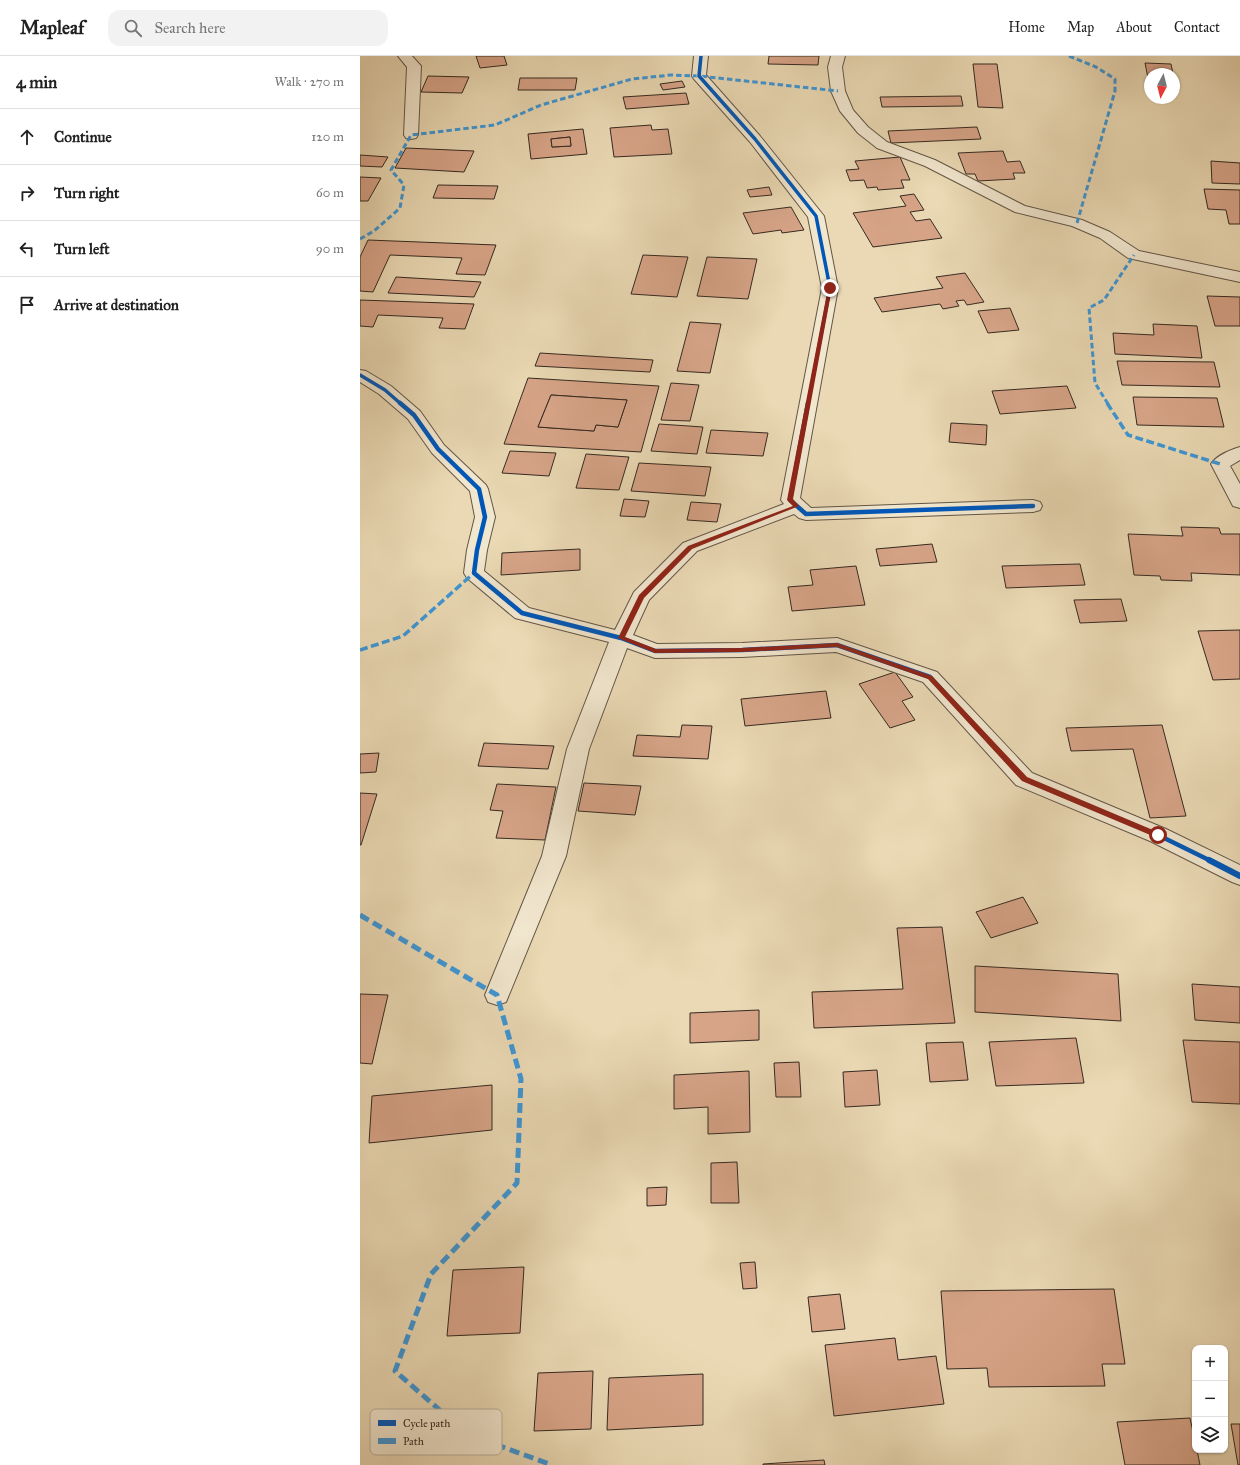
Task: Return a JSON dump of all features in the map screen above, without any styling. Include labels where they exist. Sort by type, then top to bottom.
[{"type":"street","points":[[405,56],[414,66],[411,135]]},
{"type":"street","points":[[702,56],[699,76],[755,139],[816,216],[830,288],[790,500],[806,514],[1033,506]]},
{"type":"street","points":[[838,56],[835,68],[838,91],[847,110],[863,130],[882,145],[930,163],[1020,209],[1077,223],[1105,235],[1134,255],[1240,277]]},
{"type":"street","points":[[360,375],[385,390],[414,415],[438,449],[479,489],[485,516],[477,550],[474,573],[522,613],[621,638],[655,651],[742,650],[837,645],[930,677],[1024,779],[1158,835],[1240,876]]},
{"type":"street","points":[[1240,453],[1220,464],[1240,502]]},
{"type":"street","points":[[497,994],[554,856],[578,749],[621,638],[641,597],[690,548],[797,506]]},
{"type":"building","points":[[476,56],[504,56],[507,65],[480,68]]},
{"type":"building","points":[[769,56],[819,56],[818,65],[768,64]]},
{"type":"building","points":[[1145,63],[1171,64],[1172,68],[1146,68]]},
{"type":"building","points":[[973,64],[997,64],[1003,108],[978,107]]},
{"type":"building","points":[[428,76],[469,77],[462,93],[421,92]]},
{"type":"building","points":[[520,78],[577,78],[575,90],[518,90]]},
{"type":"building","points":[[682,81],[685,87],[663,90],[660,84]]},
{"type":"building","points":[[686,93],[689,104],[626,109],[623,97]]},
{"type":"building","points":[[961,96],[963,106],[882,107],[880,97]]},
{"type":"building","points":[[651,125],[652,130],[668,129],[672,154],[614,157],[610,128]]},
{"type":"building","points":[[977,127],[981,139],[891,143],[888,131]]},
{"type":"building","points":[[583,129],[587,154],[531,159],[528,134]],"holes":[[[570,137],[571,146],[552,147],[551,139]]]},
{"type":"building","points":[[570,137],[571,146],[552,147],[551,139]]},
{"type":"building","points":[[406,148],[474,151],[464,172],[395,168]]},
{"type":"building","points":[[1003,151],[1007,162],[1020,161],[1025,173],[1013,173],[1015,179],[978,181],[975,174],[966,174],[958,153]]},
{"type":"building","points":[[360,155],[388,157],[382,167],[360,166]]},
{"type":"building","points":[[900,157],[910,180],[901,180],[904,188],[878,190],[877,187],[867,188],[864,180],[850,181],[846,170],[859,169],[855,161]]},
{"type":"building","points":[[1211,161],[1240,163],[1240,184],[1212,183]]},
{"type":"building","points":[[360,177],[381,178],[368,201],[360,201]]},
{"type":"building","points":[[438,185],[498,186],[494,199],[433,198]]},
{"type":"building","points":[[769,187],[772,195],[750,197],[747,190]]},
{"type":"building","points":[[1204,189],[1240,190],[1240,224],[1229,224],[1226,210],[1208,209]]},
{"type":"building","points":[[914,194],[924,210],[910,212],[916,221],[930,219],[942,238],[873,247],[853,213],[906,206],[900,196]]},
{"type":"building","points":[[791,207],[804,230],[782,233],[781,230],[753,234],[743,213]]},
{"type":"building","points":[[368,240],[496,245],[485,275],[456,274],[462,258],[390,255],[373,292],[360,291],[360,257]]},
{"type":"building","points":[[643,255],[688,257],[677,297],[631,294]]},
{"type":"building","points":[[707,257],[757,259],[748,299],[697,296]]},
{"type":"building","points":[[965,273],[984,302],[967,305],[964,300],[956,301],[959,306],[943,309],[940,304],[882,312],[874,298],[943,288],[936,277]]},
{"type":"building","points":[[396,277],[481,282],[474,297],[388,293]]},
{"type":"building","points":[[1207,296],[1240,297],[1240,326],[1215,326]]},
{"type":"building","points":[[360,300],[474,304],[465,329],[439,328],[443,318],[378,315],[373,327],[360,326]]},
{"type":"building","points":[[1010,308],[1019,330],[988,333],[978,311]]},
{"type":"building","points":[[690,322],[721,324],[710,373],[677,371]]},
{"type":"building","points":[[1153,324],[1197,326],[1202,358],[1115,354],[1113,333],[1154,335]]},
{"type":"building","points":[[540,353],[653,360],[650,372],[535,366]]},
{"type":"building","points":[[1117,361],[1214,362],[1220,387],[1122,385]]},
{"type":"building","points":[[528,378],[659,386],[641,452],[504,444]],"holes":[[[551,395],[627,400],[618,427],[596,425],[594,431],[538,427]]]},
{"type":"building","points":[[671,383],[699,385],[690,421],[661,420]]},
{"type":"building","points":[[1067,386],[1076,408],[1000,414],[992,391]]},
{"type":"building","points":[[551,395],[627,400],[618,427],[596,425],[594,431],[538,427]]},
{"type":"building","points":[[1133,397],[1217,398],[1224,427],[1137,425]]},
{"type":"building","points":[[951,423],[987,425],[986,445],[949,442]]},
{"type":"building","points":[[659,424],[703,427],[697,454],[651,451]]},
{"type":"building","points":[[711,430],[768,433],[763,456],[706,453]]},
{"type":"building","points":[[510,451],[556,453],[549,476],[502,473]]},
{"type":"building","points":[[586,454],[629,457],[619,490],[576,488]]},
{"type":"building","points":[[639,463],[711,467],[705,496],[631,491]]},
{"type":"building","points":[[624,499],[649,501],[645,517],[620,516]]},
{"type":"building","points":[[691,502],[721,504],[717,522],[687,520]]},
{"type":"building","points":[[1181,527],[1219,528],[1221,534],[1240,534],[1240,575],[1191,573],[1192,581],[1161,580],[1160,576],[1134,575],[1128,534],[1183,536]]},
{"type":"building","points":[[932,544],[937,562],[880,566],[876,549]]},
{"type":"building","points":[[580,549],[580,570],[501,575],[502,553]]},
{"type":"building","points":[[1080,564],[1085,585],[1006,588],[1002,566]]},
{"type":"building","points":[[856,566],[865,605],[792,611],[788,587],[813,585],[810,570]]},
{"type":"building","points":[[1121,599],[1127,621],[1080,623],[1074,600]]},
{"type":"building","points":[[1240,630],[1240,679],[1213,680],[1198,631]]},
{"type":"building","points":[[895,672],[913,697],[902,701],[915,720],[890,728],[859,684]]},
{"type":"building","points":[[826,691],[831,718],[745,726],[741,699]]},
{"type":"building","points":[[682,725],[712,726],[708,759],[633,756],[637,735],[680,737]]},
{"type":"building","points":[[1162,725],[1186,816],[1150,818],[1133,749],[1071,751],[1066,728]]},
{"type":"building","points":[[484,743],[554,746],[548,769],[478,766]]},
{"type":"building","points":[[379,753],[376,772],[360,773],[360,754]]},
{"type":"building","points":[[584,783],[641,786],[635,815],[578,811]]},
{"type":"building","points":[[497,784],[556,787],[545,840],[496,838],[503,811],[490,810]]},
{"type":"building","points":[[360,793],[377,794],[361,845],[360,845]]},
{"type":"building","points":[[1023,897],[1038,923],[991,938],[976,912]]},
{"type":"building","points":[[942,927],[955,1023],[814,1028],[812,992],[903,989],[897,928]]},
{"type":"building","points":[[975,966],[1118,974],[1121,1021],[975,1012]]},
{"type":"building","points":[[1192,984],[1240,987],[1240,1023],[1195,1020]]},
{"type":"building","points":[[360,994],[388,995],[372,1064],[360,1063]]},
{"type":"building","points":[[759,1010],[759,1040],[690,1043],[690,1013]]},
{"type":"building","points":[[1076,1038],[1084,1083],[996,1086],[989,1042]]},
{"type":"building","points":[[1183,1040],[1240,1042],[1240,1104],[1192,1102]]},
{"type":"building","points":[[963,1042],[968,1080],[930,1082],[926,1043]]},
{"type":"building","points":[[799,1062],[801,1097],[776,1097],[774,1063]]},
{"type":"building","points":[[877,1070],[880,1105],[845,1107],[843,1072]]},
{"type":"building","points":[[749,1071],[750,1132],[708,1134],[708,1107],[674,1109],[674,1075]]},
{"type":"building","points":[[492,1085],[492,1130],[369,1143],[372,1096]]},
{"type":"building","points":[[737,1162],[739,1203],[711,1203],[711,1163]]},
{"type":"building","points":[[667,1187],[666,1205],[647,1206],[647,1188]]},
{"type":"building","points":[[755,1262],[757,1288],[743,1289],[740,1263]]},
{"type":"building","points":[[524,1267],[520,1333],[447,1336],[453,1270]]},
{"type":"building","points":[[1114,1289],[1125,1364],[1102,1364],[1105,1386],[989,1387],[987,1368],[947,1369],[941,1291]]},
{"type":"building","points":[[840,1294],[845,1329],[812,1332],[808,1297]]},
{"type":"building","points":[[895,1338],[898,1360],[936,1356],[944,1404],[834,1416],[825,1345]]},
{"type":"building","points":[[593,1371],[591,1429],[534,1431],[538,1373]]},
{"type":"building","points":[[703,1374],[703,1425],[607,1430],[609,1378]]},
{"type":"building","points":[[1190,1418],[1192,1427],[1192,1453],[1198,1453],[1200,1465],[1125,1465],[1117,1422]]},
{"type":"building","points":[[1231,1424],[1240,1424],[1240,1465],[1238,1465]]},
{"type":"building","points":[[824,1460],[825,1465],[763,1465],[763,1464]]},
{"type":"marked path","points":[[1069,56],[1096,67],[1115,79],[1115,91],[1077,223]]},
{"type":"marked path","points":[[360,239],[374,231],[400,208],[404,185],[391,170],[411,135],[495,125],[541,105],[632,79],[671,75],[699,76],[838,91]]},
{"type":"marked path","points":[[1134,255],[1104,300],[1089,308],[1095,383],[1128,435],[1220,464]]},
{"type":"marked path","points":[[360,650],[403,636],[474,573]]},
{"type":"marked path","points":[[360,915],[497,995],[521,1079],[517,1183],[431,1274],[395,1371],[438,1409]]},
{"type":"marked path","points":[[502,1447],[552,1465]]},
{"type":"cycle path","points":[[701,56],[699,76],[755,139],[816,216],[830,288],[790,500],[806,514],[1033,506]]},
{"type":"cycle path","points":[[360,375],[385,390],[414,415],[438,449],[479,489],[485,517],[477,550],[474,573],[522,613],[621,638],[655,651],[742,650],[837,645],[930,677],[1024,779],[1158,835],[1240,876]]},
{"type":"route","points":[[830,288],[790,500],[797,506],[690,548],[641,597],[621,638],[655,651],[742,650],[837,645],[930,677],[1024,779],[1158,835]]}]
